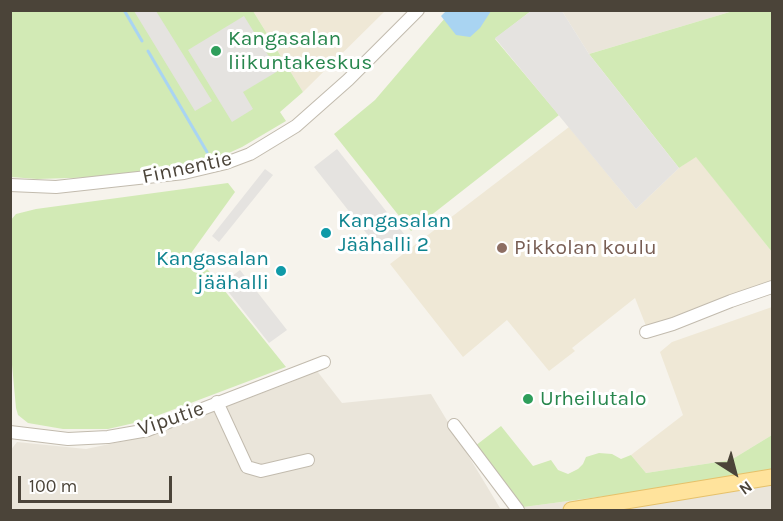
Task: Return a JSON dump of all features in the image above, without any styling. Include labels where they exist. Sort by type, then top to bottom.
[{"type":"main road","points":[[571,510],[772,477]]},
{"type":"street","name":"Finnentie","points":[[10,185],[56,187],[183,173],[226,163],[250,154],[296,126],[418,10]]},
{"type":"street","points":[[646,332],[772,287]]},
{"type":"street","name":"Viputie","points":[[10,432],[68,439],[108,437],[148,430],[324,362]]},
{"type":"street","points":[[217,402],[247,467],[261,471],[308,460]]},
{"type":"street","points":[[454,425],[518,510]]},
{"type":"shaded area","points":[[134,11],[156,11],[212,101],[195,111]]},
{"type":"shaded area","points":[[253,11],[385,11],[303,92]]},
{"type":"shaded area","points":[[531,11],[562,11],[589,54],[679,168],[636,209],[495,38]]},
{"type":"shaded area","points":[[562,11],[733,11],[589,54]]},
{"type":"shaded area","points":[[244,16],[278,71],[243,92],[253,109],[232,122],[188,50]]},
{"type":"shaded area","name":"Pikkolan koulu","points":[[569,127],[636,209],[679,168],[696,156],[772,252],[772,287],[648,331],[635,298],[572,348],[575,351],[549,371],[507,320],[463,357],[390,264]]},
{"type":"shaded area","points":[[337,149],[405,235],[382,253],[314,167]]},
{"type":"shaded area","points":[[265,169],[273,175],[219,242],[212,236]]},
{"type":"shaded area","points":[[240,270],[287,330],[269,343],[222,284]]},
{"type":"shaded area","points":[[772,307],[772,435],[731,460],[646,473],[631,455],[683,415],[660,352],[672,342]]},
{"type":"shaded area","points":[[317,371],[342,403],[431,394],[500,508],[516,508],[772,474],[772,510],[11,510],[10,451],[17,442],[86,449],[143,437]]},
{"type":"green space","points":[[10,11],[253,11],[303,92],[280,112],[286,121],[220,157],[168,169],[104,177],[37,179],[11,177]]},
{"type":"green space","points":[[451,11],[531,11],[495,39],[559,115],[411,231],[334,134],[375,100]]},
{"type":"green space","points":[[733,11],[772,11],[772,252],[696,157],[679,168],[589,54]]},
{"type":"green space","points":[[228,183],[235,192],[189,256],[208,270],[286,367],[143,421],[108,429],[63,429],[28,423],[18,415],[10,343],[10,221],[16,214],[36,209]]},
{"type":"green space","points":[[501,426],[533,466],[551,460],[558,470],[568,474],[578,469],[586,457],[599,453],[612,454],[621,459],[631,455],[646,473],[731,460],[772,435],[772,474],[516,508],[475,446]]},
{"type":"water","points":[[446,11],[491,11],[480,28],[470,37],[456,35],[441,16]]},
{"type":"waterway","points":[[124,10],[142,41]]},
{"type":"waterway","points":[[148,51],[207,152]]},
{"type":"place","name":"Kangasalan liikuntakeskus","points":[[216,51]]},
{"type":"place","name":"Kangasalan Jäähalli 2","points":[[326,233]]},
{"type":"place","name":"Pikkolan koulu","points":[[502,248]]},
{"type":"place","name":"Kangasalan jäähalli","points":[[281,271]]},
{"type":"place","name":"Urheilutalo","points":[[528,399]]}]
